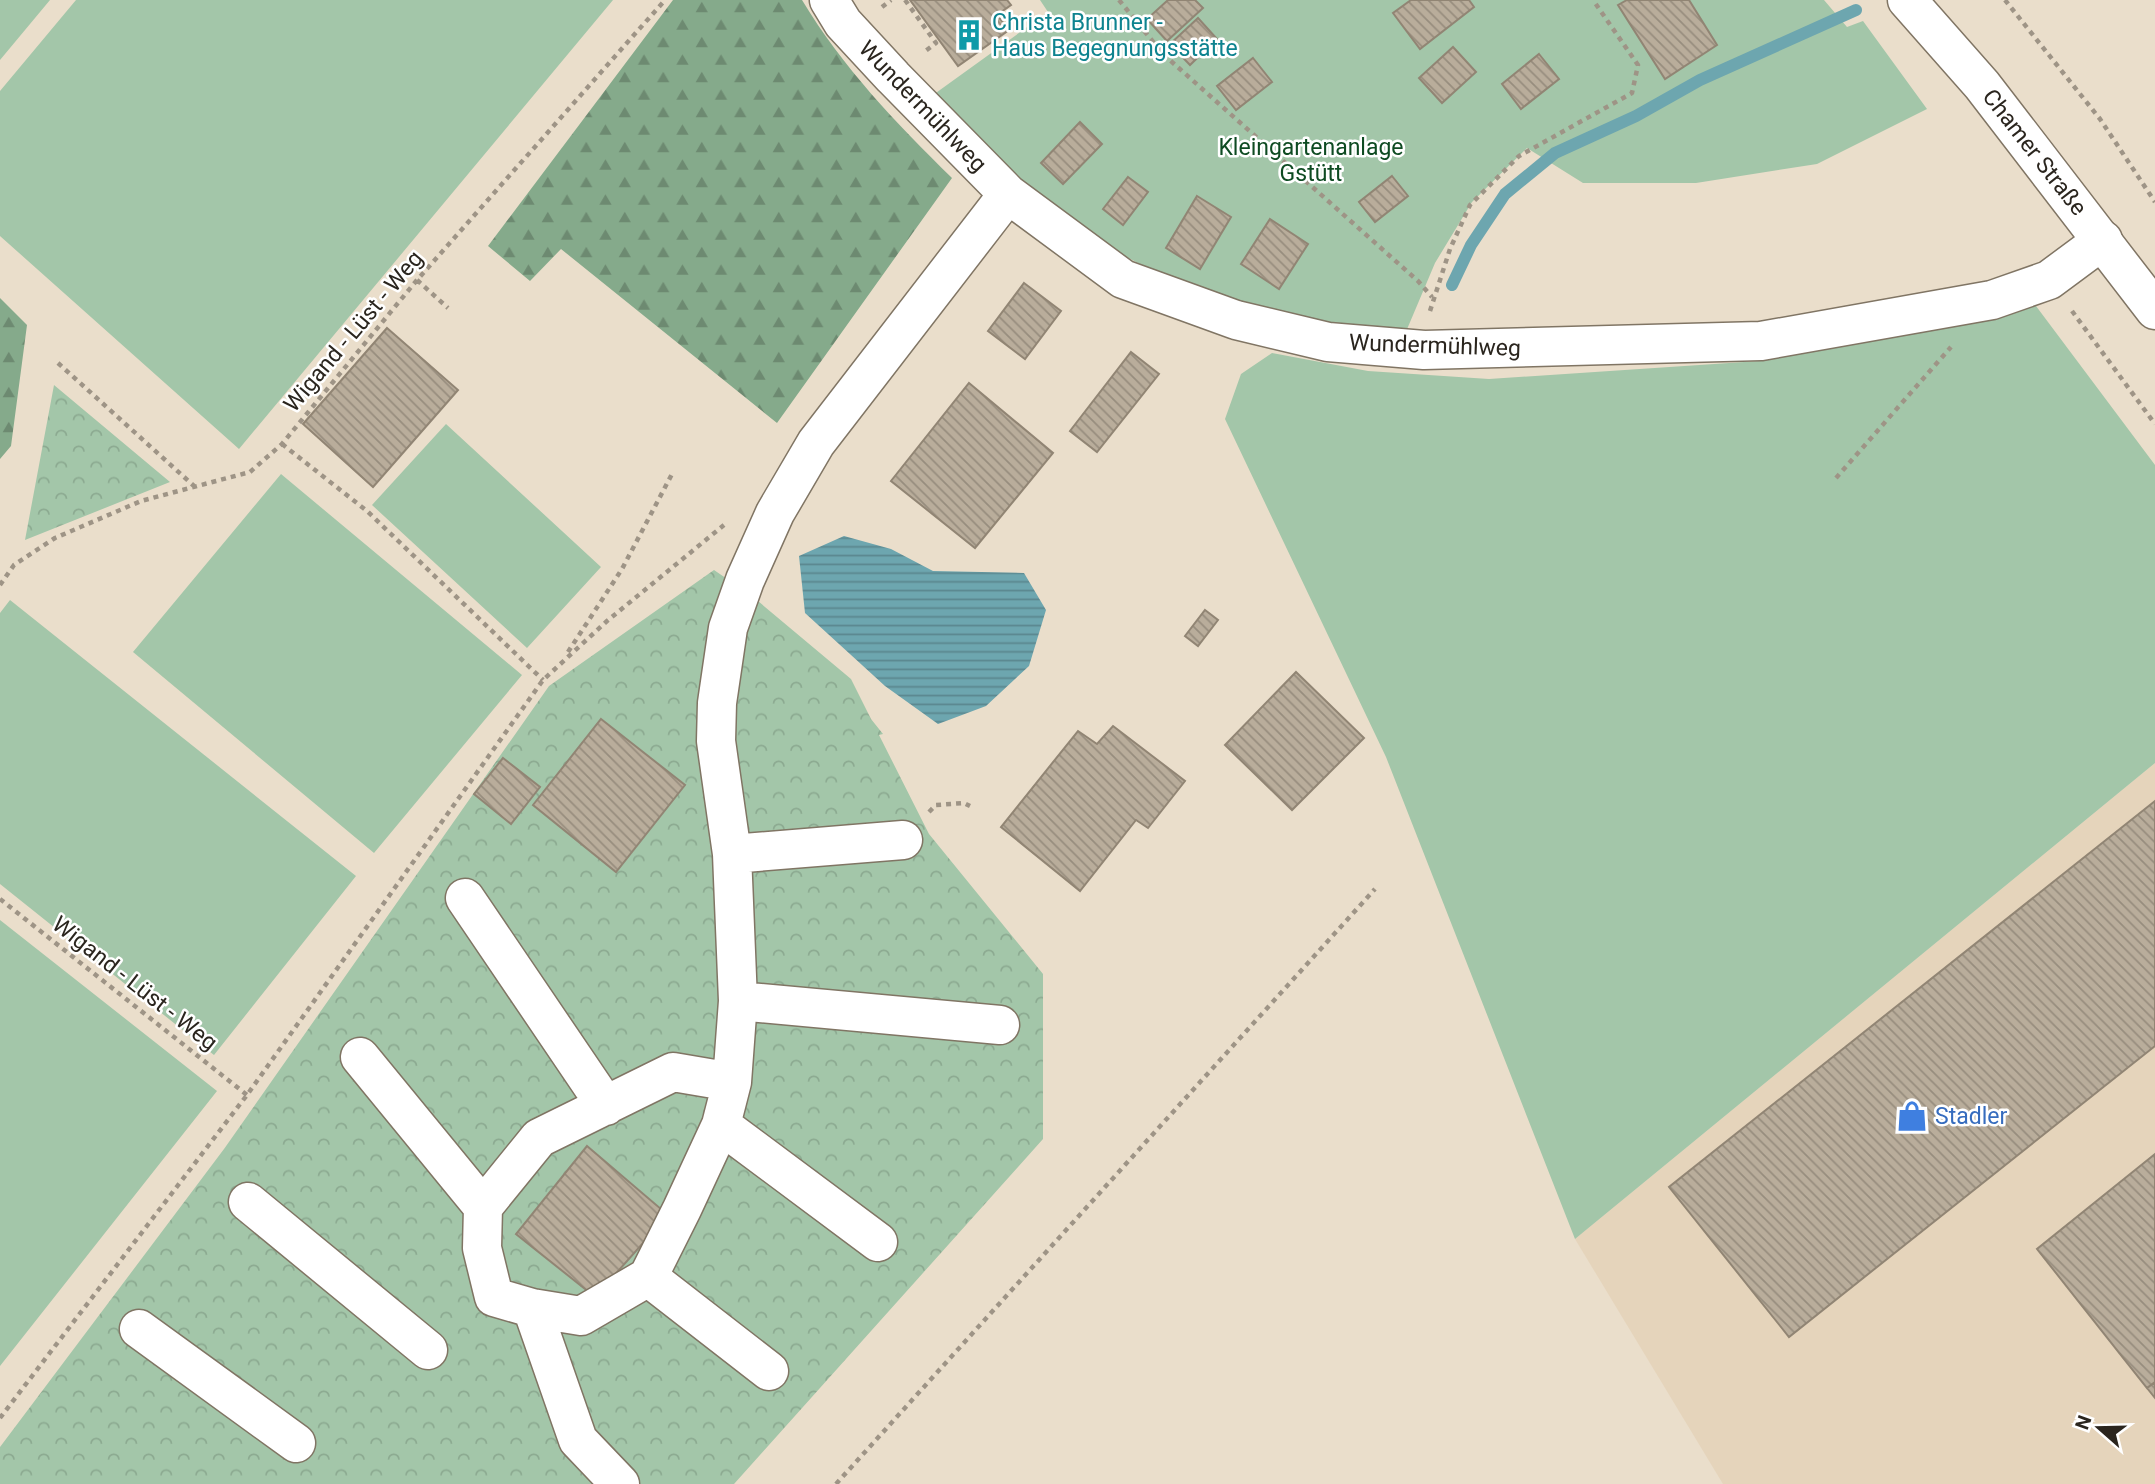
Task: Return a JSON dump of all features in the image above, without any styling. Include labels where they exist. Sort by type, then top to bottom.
[{"type":"street","name":"Wundermühlweg","points":[[829,0],[843,23],[876,59],[1008,194],[1123,279],[1249,323],[1328,342],[1424,350],[1761,341],[1992,300],[2049,280],[2103,240]]},
{"type":"street","name":"Chamer Straße","points":[[1907,0],[1983,85],[2155,310]]},
{"type":"street","points":[[732,1082],[673,1072],[539,1138],[483,1207],[482,1248],[494,1297],[531,1308],[581,1316],[648,1277],[721,1125],[732,1082],[738,1001],[732,854],[716,741],[717,703],[728,628],[745,580],[775,513],[816,443],[1008,194]]},
{"type":"street","points":[[732,854],[902,840]]},
{"type":"street","points":[[465,898],[606,1106]]},
{"type":"street","points":[[738,1001],[1000,1025]]},
{"type":"street","points":[[360,1057],[483,1207]]},
{"type":"street","points":[[721,1125],[878,1241]]},
{"type":"street","points":[[248,1202],[428,1350]]},
{"type":"street","points":[[648,1277],[769,1371]]},
{"type":"street","points":[[531,1308],[578,1440],[620,1484]]},
{"type":"street","points":[[139,1329],[296,1443]]},
{"type":"path","name":"Wigand - Lüst - Weg","points":[[0,585],[14,565],[55,538],[141,501],[250,472],[282,443],[417,281],[665,0]]},
{"type":"path","points":[[905,0],[936,43],[930,47]]},
{"type":"path","points":[[1119,0],[1163,54],[1418,281],[1432,298]]},
{"type":"path","points":[[1424,350],[1432,298],[1470,205],[1519,156],[1632,93],[1638,65],[1593,0]]},
{"type":"path","points":[[2005,0],[2100,119],[2155,202]]},
{"type":"path","points":[[2049,280],[2155,424]]},
{"type":"path","points":[[417,281],[448,308]]},
{"type":"path","points":[[1836,478],[1992,300]]},
{"type":"path","points":[[58,363],[194,486]]},
{"type":"path","points":[[282,443],[367,511],[543,680]]},
{"type":"path","points":[[564,658],[622,569],[671,474]]},
{"type":"path","points":[[0,1418],[247,1095],[543,680],[564,658],[733,518],[775,513]]},
{"type":"path","points":[[836,1484],[1375,889]]},
{"type":"path","name":"Wigand - Lüst - Weg","points":[[0,899],[247,1095]]},
{"type":"shaded area","points":[[2155,763],[2155,1484],[1723,1484],[1575,1239]]},
{"type":"green space","points":[[0,0],[50,0],[0,60]]},
{"type":"green space","points":[[76,0],[613,0],[239,449],[0,236],[0,91]]},
{"type":"green space","points":[[673,0],[802,0],[835,49],[871,94],[952,178],[777,423],[561,249],[530,281],[488,246]]},
{"type":"green space","name":"Kleingartenanlage Gstütt","points":[[1040,0],[1824,0],[1847,27],[1863,21],[1927,109],[1817,164],[1696,183],[1583,183],[1527,148],[1472,202],[1435,263],[1405,334],[1307,325],[1205,298],[1119,253],[1031,190],[933,95],[1048,12]]},
{"type":"green space","points":[[0,298],[27,325],[11,446],[0,459]]},
{"type":"green space","points":[[2036,306],[2155,465],[2155,763],[1575,1239],[1386,757],[1225,419],[1241,374],[1272,353],[1368,371],[1489,379],[1759,361]]},
{"type":"green space","points":[[54,385],[170,482],[25,540]]},
{"type":"green space","points":[[446,424],[601,567],[527,648],[372,505]]},
{"type":"green space","points":[[281,474],[522,675],[374,853],[133,652]]},
{"type":"green space","points":[[714,570],[752,596],[851,679],[871,719],[883,734],[879,735],[929,834],[1043,974],[1043,1139],[734,1484],[0,1484],[0,1447],[224,1149],[549,686]]},
{"type":"green space","points":[[10,600],[356,876],[214,1055],[0,884],[0,613]]},
{"type":"green space","points":[[0,920],[217,1091],[0,1366]]},
{"type":"water","points":[[844,536],[891,549],[933,571],[1024,573],[1046,610],[1029,666],[986,706],[938,724],[885,686],[805,613],[799,556]]},
{"type":"building","name":"Christa Brunner - Haus Begegnungsstätte","points":[[910,0],[1007,0],[1011,5],[997,15],[1009,30],[958,66]]},
{"type":"building","points":[[1168,0],[1195,0],[1203,8],[1167,41],[1147,19]]},
{"type":"building","points":[[1411,0],[1469,0],[1474,7],[1420,49],[1393,13]]},
{"type":"building","points":[[1627,0],[1689,0],[1717,45],[1665,79],[1618,5]]},
{"type":"building","points":[[1198,18],[1217,39],[1190,65],[1170,44]]},
{"type":"building","points":[[1453,47],[1476,72],[1442,103],[1419,78]]},
{"type":"building","points":[[1539,54],[1559,79],[1521,109],[1502,84]]},
{"type":"building","points":[[1253,58],[1272,82],[1236,110],[1217,86]]},
{"type":"building","points":[[1080,122],[1102,144],[1063,184],[1041,163]]},
{"type":"building","points":[[1392,176],[1408,196],[1375,222],[1359,202]]},
{"type":"building","points":[[1128,177],[1148,192],[1123,225],[1103,209]]},
{"type":"building","points":[[1197,196],[1231,217],[1200,269],[1166,248]]},
{"type":"building","points":[[1270,219],[1308,244],[1279,289],[1241,264]]},
{"type":"building","points":[[1024,283],[1061,311],[1025,359],[988,331]]},
{"type":"building","points":[[387,328],[458,390],[373,487],[303,424]]},
{"type":"building","points":[[1131,352],[1159,374],[1097,452],[1070,431]]},
{"type":"building","points":[[969,383],[1053,453],[975,548],[891,481]]},
{"type":"building","points":[[1205,610],[1218,620],[1198,646],[1185,636]]},
{"type":"building","points":[[1296,672],[1364,738],[1292,810],[1225,745]]},
{"type":"building","points":[[601,719],[685,785],[616,872],[533,805]]},
{"type":"building","points":[[1113,726],[1185,781],[1148,828],[1136,820],[1080,891],[1001,827],[1078,731],[1097,744]]},
{"type":"building","points":[[503,758],[540,787],[511,824],[474,794]]},
{"type":"building","name":"Stadler","points":[[2155,801],[2155,1046],[1789,1337],[1669,1187]]},
{"type":"building","points":[[587,1146],[668,1215],[595,1297],[516,1234]]},
{"type":"building","points":[[2155,1154],[2155,1382],[2147,1388],[2037,1249]]},
{"type":"building","points":[[2155,1382],[2155,1398],[2147,1388]]},
{"type":"waterway","points":[[1452,285],[1471,245],[1505,194],[1555,153],[1636,116],[1700,80],[1856,10]]},
{"type":"place","name":"Christa Brunner - Haus Begegnungsstätte","points":[[969,35]]},
{"type":"place","name":"Stadler","points":[[1912,1116]]}]
